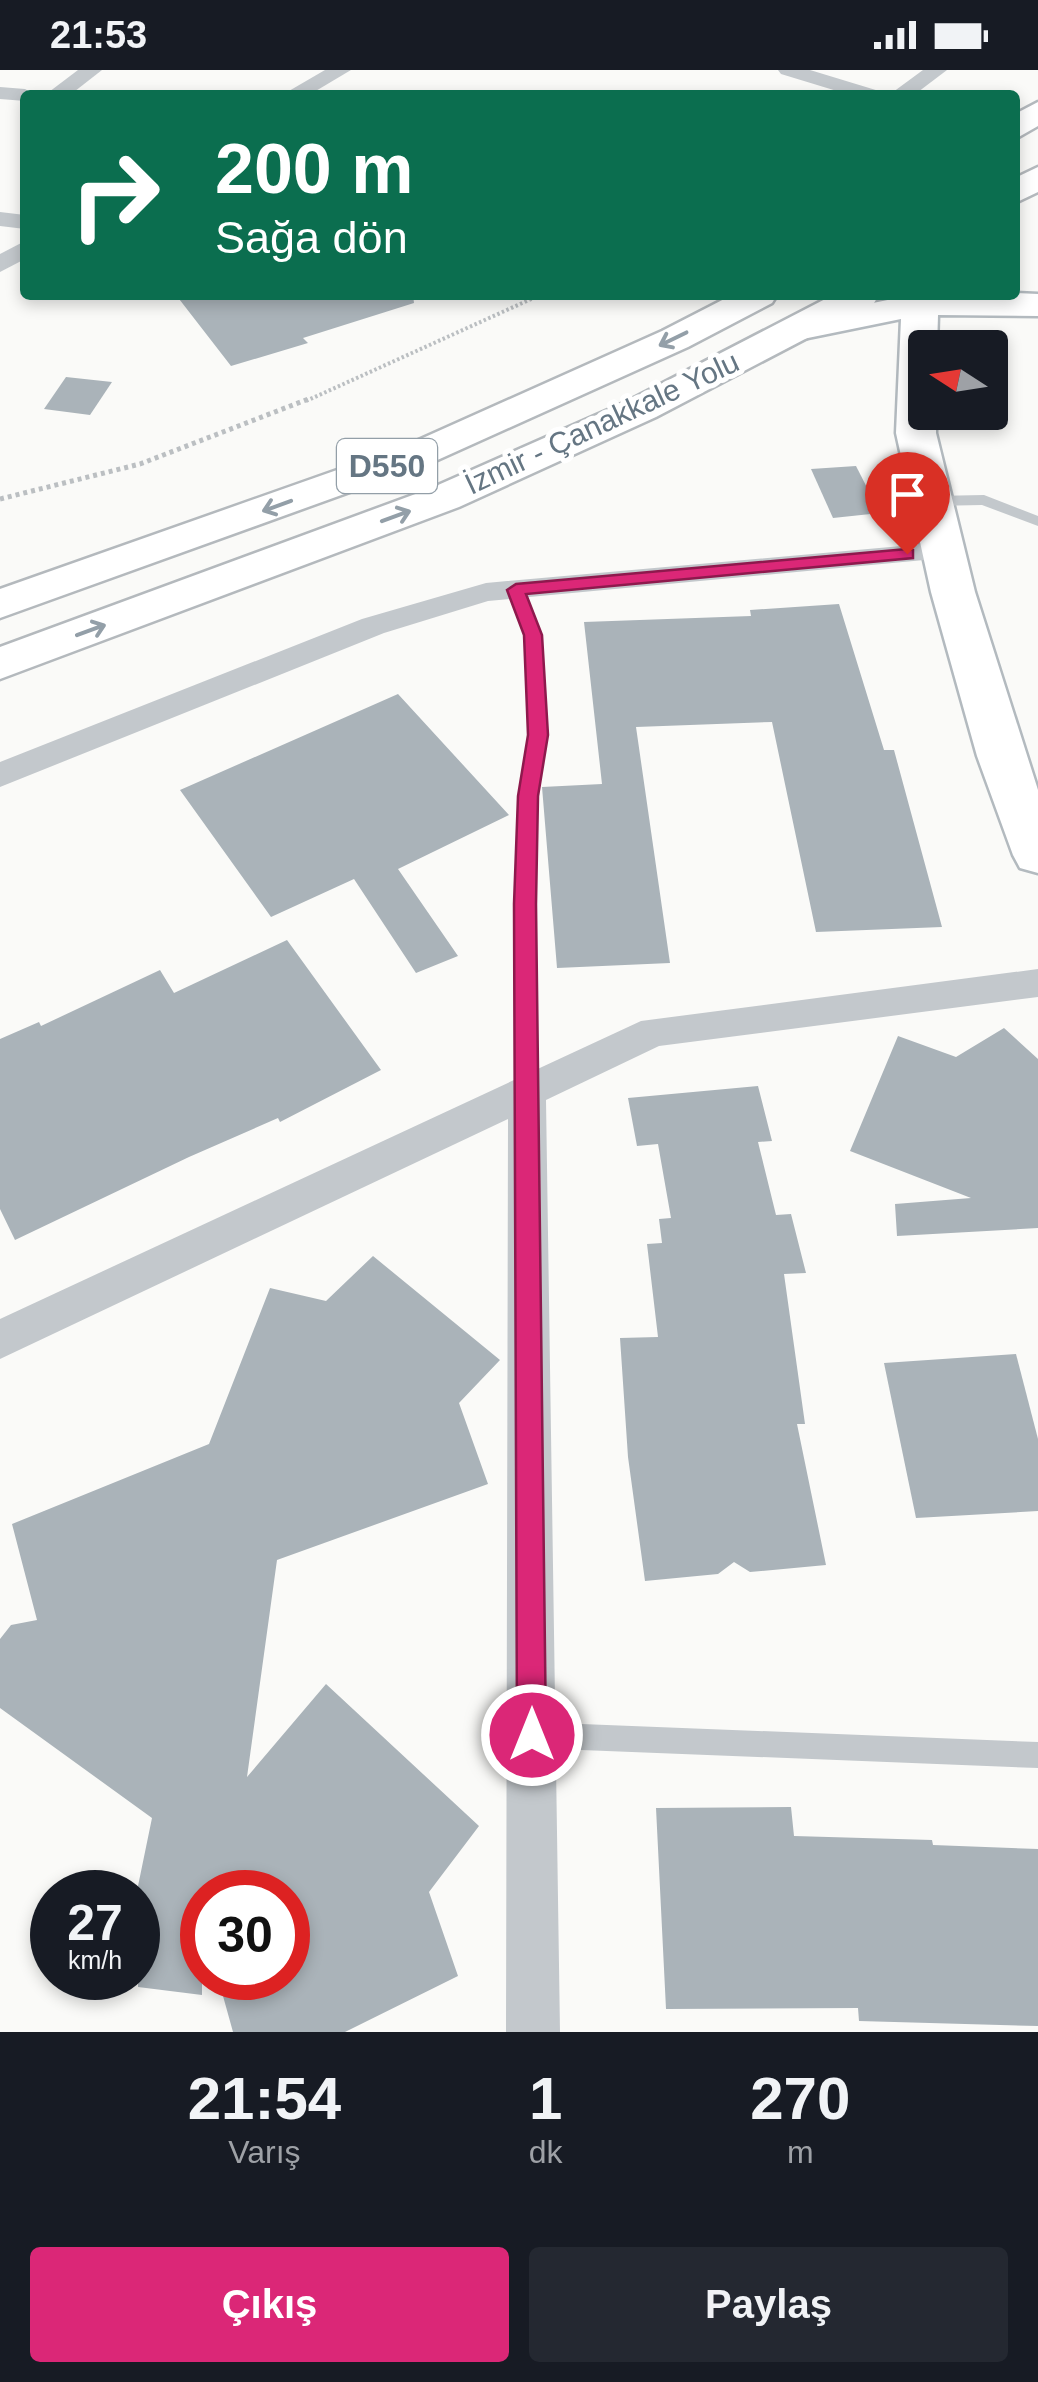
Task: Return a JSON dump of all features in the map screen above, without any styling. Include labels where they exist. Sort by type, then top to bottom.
[{"type":"main road","name":"İzmir - Çanakkale Yolu","points":[[0,604],[419,454],[675,339],[750,300]]},
{"type":"main road","name":"İzmir - Çanakkale Yolu","points":[[0,664],[444,498],[642,409],[853,300]]},
{"type":"main road","points":[[798,329],[920,304],[990,300],[1038,305]]},
{"type":"main road","points":[[920,304],[916,432],[954,592],[996,738],[1038,855]]},
{"type":"street","points":[[63,90],[92,70]]},
{"type":"street","points":[[303,90],[341,70]]},
{"type":"street","points":[[788,70],[855,90]]},
{"type":"street","points":[[907,90],[937,70]]},
{"type":"street","points":[[0,776],[373,626],[486,592],[946,551]]},
{"type":"street","points":[[0,1340],[654,1032],[1038,983]]},
{"type":"street","points":[[527,1092],[533,2032]]},
{"type":"lane","points":[[934,501],[984,500],[1038,521]]},
{"type":"lane","points":[[516,590],[533,635],[538,735],[528,796],[527,1092]]},
{"type":"lane","points":[[532,1735],[1038,1756]]},
{"type":"path","points":[[0,499],[40,493],[156,460],[228,434],[529,300]]},
{"type":"building","points":[[180,300],[414,300],[303,338],[308,343],[231,366]]},
{"type":"building","points":[[66,377],[112,382],[90,415],[44,409]]},
{"type":"building","points":[[856,466],[880,513],[833,518],[811,469]]},
{"type":"building","points":[[839,604],[884,750],[894,750],[942,927],[816,932],[772,722],[636,727],[670,963],[557,968],[542,787],[602,784],[584,622],[751,616],[750,610]]},
{"type":"building","points":[[398,694],[509,815],[398,869],[458,956],[416,973],[354,879],[271,917],[180,790]]},
{"type":"building","points":[[287,940],[381,1070],[280,1122],[278,1118],[189,1157],[15,1240],[0,1209],[0,1039],[39,1022],[41,1026],[160,970],[174,993]]},
{"type":"building","points":[[1004,1028],[1038,1059],[1038,1228],[897,1236],[895,1204],[971,1198],[850,1151],[898,1036],[956,1057]]},
{"type":"building","points":[[758,1086],[772,1141],[758,1142],[776,1215],[791,1214],[806,1273],[784,1274],[805,1424],[797,1424],[826,1565],[750,1572],[734,1562],[718,1574],[645,1581],[628,1457],[620,1338],[658,1337],[647,1244],[662,1243],[659,1219],[671,1218],[658,1144],[637,1146],[628,1098]]},
{"type":"building","points":[[373,1256],[500,1360],[459,1403],[488,1484],[277,1560],[247,1777],[326,1684],[479,1826],[429,1892],[458,1976],[345,2032],[233,2032],[224,2000],[310,2000],[310,1870],[180,1870],[180,1992],[160,1990],[160,1870],[141,1870],[152,1818],[0,1708],[0,1639],[11,1625],[37,1620],[12,1524],[209,1444],[270,1288],[326,1301]]},
{"type":"building","points":[[1016,1354],[1038,1439],[1038,1511],[916,1518],[884,1363]]},
{"type":"building","points":[[791,1807],[794,1836],[932,1840],[933,1845],[1038,1849],[1038,2026],[859,2021],[858,2008],[666,2009],[656,1808]]},
{"type":"route","points":[[532,1735],[525,904],[528,796],[538,735],[533,635],[516,590],[907,554]]}]
